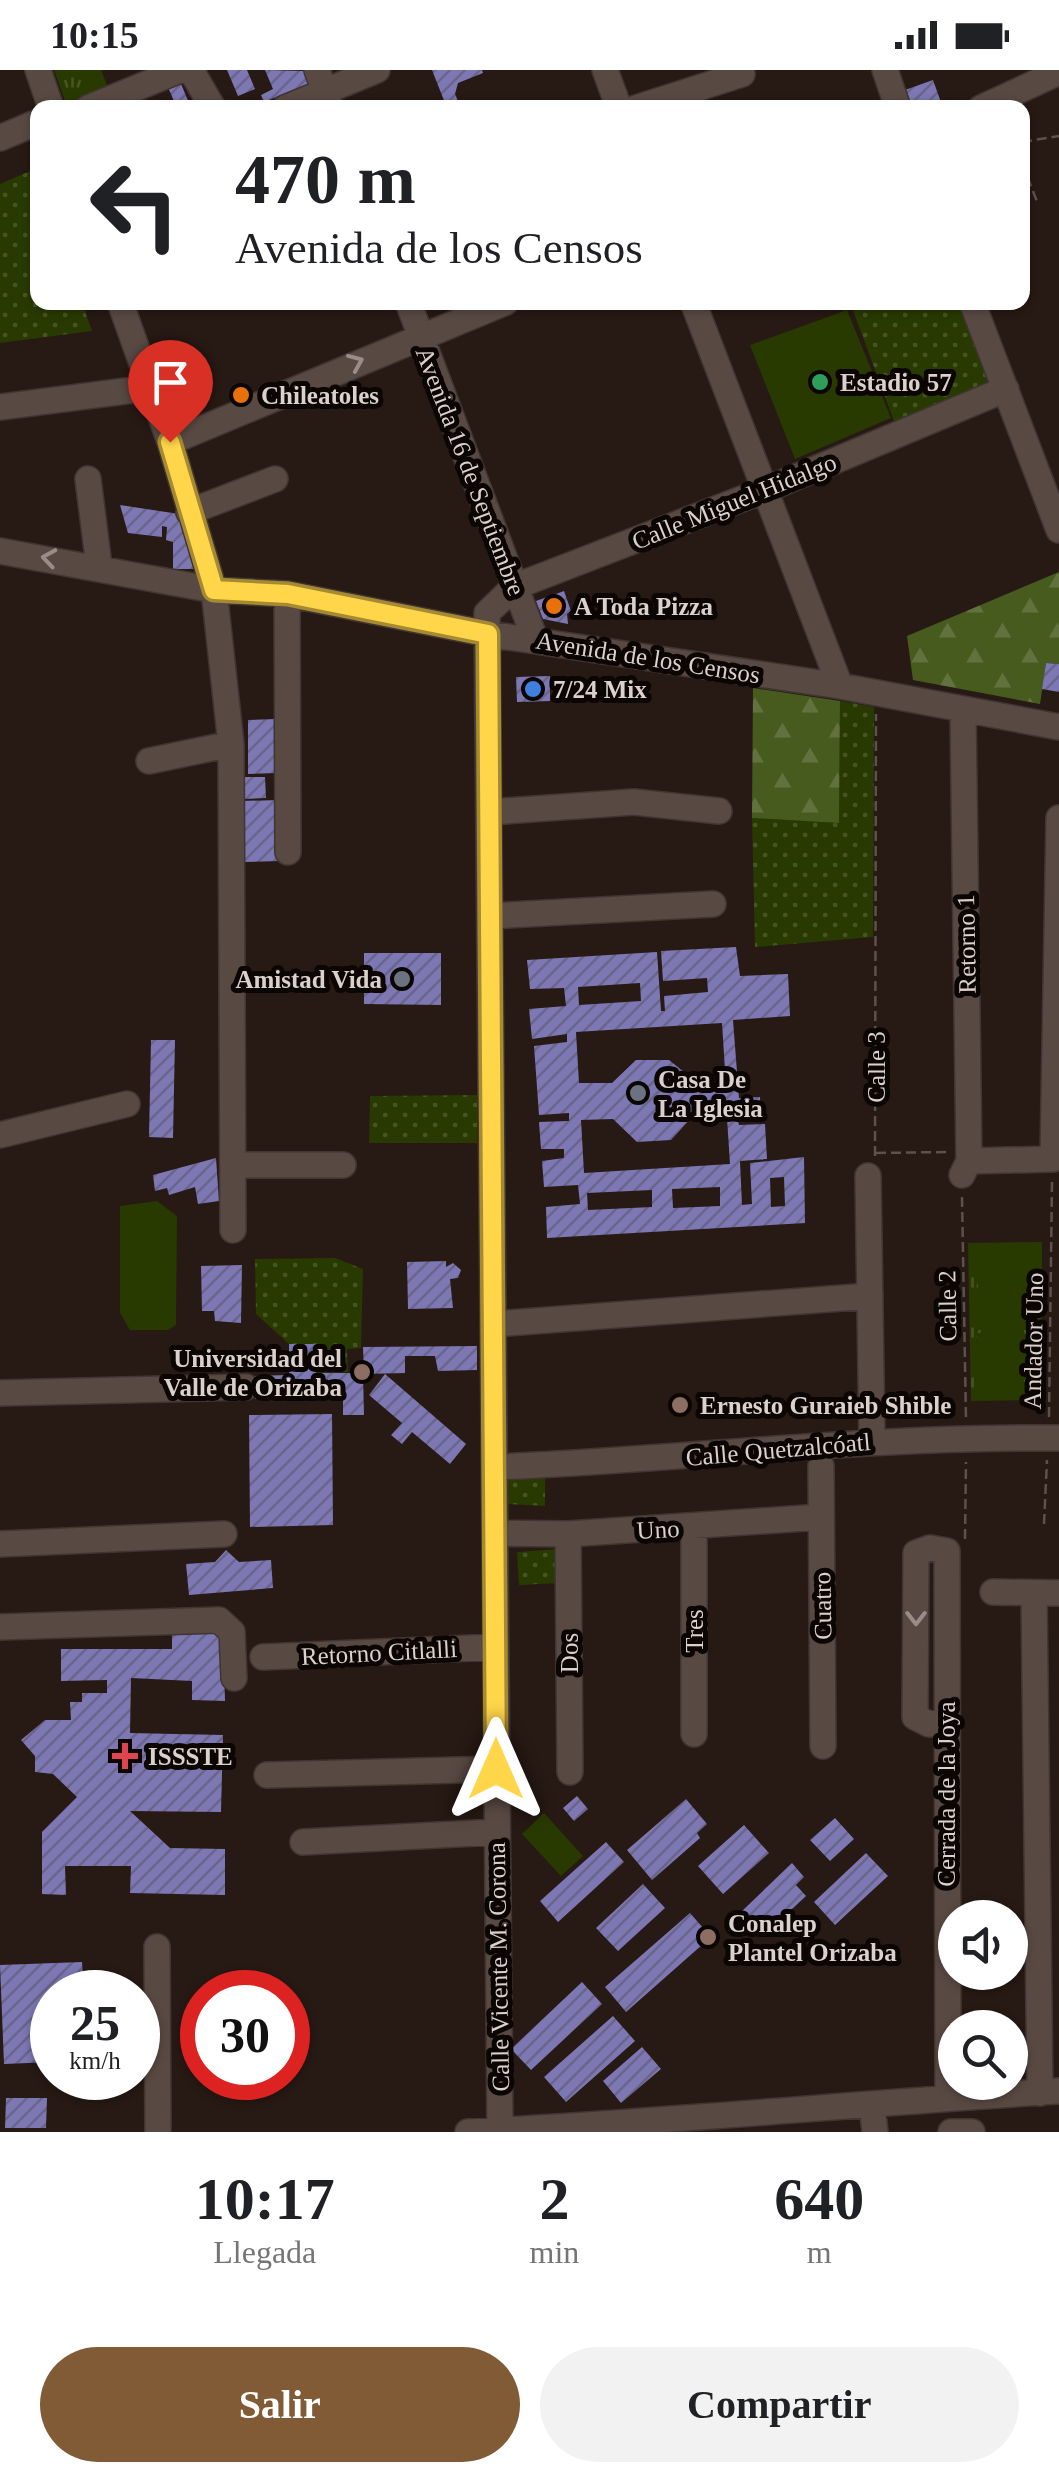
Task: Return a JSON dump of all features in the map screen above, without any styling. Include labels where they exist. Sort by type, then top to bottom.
[{"type":"street","points":[[38,70],[48,100]]},
{"type":"street","points":[[114,100],[180,70]]},
{"type":"street","points":[[190,70],[208,100]]},
{"type":"street","points":[[324,90],[376,70]]},
{"type":"street","points":[[606,70],[616,100]]},
{"type":"street","points":[[885,70],[895,100]]},
{"type":"street","points":[[998,100],[1059,72]]},
{"type":"street","points":[[661,100],[742,74]]},
{"type":"street","points":[[0,138],[30,125]]},
{"type":"street","points":[[123,310],[170,442],[214,590],[231,744],[233,1230]]},
{"type":"street","name":"Avenida 16 de Septiembre","points":[[411,310],[535,639]]},
{"type":"street","points":[[170,442],[484,310]]},
{"type":"street","points":[[695,310],[840,686]]},
{"type":"street","points":[[975,310],[1059,530]]},
{"type":"street","points":[[0,408],[149,388]]},
{"type":"street","name":"Calle Miguel Hidalgo","points":[[514,587],[765,490],[1006,388]]},
{"type":"street","points":[[88,479],[99,566]]},
{"type":"street","points":[[189,512],[275,480]]},
{"type":"street","name":"Avenida de los Censos","points":[[0,550],[214,590],[288,594],[488,634],[840,686],[1059,727]]},
{"type":"street","points":[[488,634],[487,613],[514,587]]},
{"type":"street","points":[[288,594],[288,852]]},
{"type":"street","name":"Calle Vicente M. Corona","points":[[488,634],[500,2130]]},
{"type":"street","name":"Retorno 1","points":[[963,711],[966,1163]]},
{"type":"street","points":[[149,761],[231,744]]},
{"type":"street","points":[[490,812],[634,802],[719,811]]},
{"type":"street","points":[[966,1163],[1053,1159],[1059,818]]},
{"type":"street","points":[[491,916],[713,904]]},
{"type":"street","points":[[0,1136],[127,1104]]},
{"type":"street","points":[[872,1164],[872,1440]]},
{"type":"street","points":[[233,1165],[342,1165]]},
{"type":"street","points":[[494,1324],[870,1296]]},
{"type":"street","points":[[0,1394],[246,1388]]},
{"type":"street","name":"Calle Quetzalcóatl","points":[[497,1467],[625,1462],[872,1440],[1054,1438]]},
{"type":"street","name":"Cuatro","points":[[821,1466],[824,1746]]},
{"type":"street","name":"Uno","points":[[496,1533],[694,1528],[821,1517]]},
{"type":"street","name":"Tres","points":[[694,1528],[694,1734]]},
{"type":"street","points":[[0,1544],[224,1534]]},
{"type":"street","name":"Dos","points":[[568,1534],[570,1772]]},
{"type":"street","name":"Cerrada de la Joya","points":[[946,1551],[947,2010]]},
{"type":"street","points":[[993,1592],[1046,1593],[1049,2092]]},
{"type":"street","points":[[0,1627],[218,1620],[232,1632],[234,1678]]},
{"type":"street","name":"Retorno Citlalli","points":[[262,1657],[496,1647]]},
{"type":"street","points":[[267,1775],[496,1769]]},
{"type":"street","points":[[303,1842],[496,1832]]},
{"type":"street","points":[[158,1947],[158,2132]]},
{"type":"street","points":[[468,2132],[772,2124],[872,2104],[938,2097]]},
{"type":"street","points":[[872,2104],[875,2132]]},
{"type":"street","points":[[951,2132],[972,2132]]},
{"type":"path","points":[[1030,141],[1059,136]]},
{"type":"path","points":[[1030,184],[1038,204]]},
{"type":"path","name":"Calle 3","points":[[872,1164],[876,693]]},
{"type":"path","name":"Andador Uno","points":[[1044,1524],[1054,1438],[1053,1159]]},
{"type":"path","points":[[872,1164],[966,1163]]},
{"type":"path","name":"Calle 2","points":[[946,1551],[965,1544],[966,1163]]},
{"type":"green space","points":[[54,70],[101,70],[109,90],[83,100],[65,100]]},
{"type":"green space","points":[[30,171],[30,310],[84,310],[92,331],[0,343],[0,184]]},
{"type":"green space","name":"Estadio 57","points":[[847,310],[891,418],[795,459],[750,345]]},
{"type":"green space","points":[[853,310],[966,310],[993,382],[894,421]]},
{"type":"green space","points":[[1059,572],[1059,664],[1046,663],[1040,704],[913,680],[907,636]]},
{"type":"green space","points":[[753,688],[840,701],[839,823],[752,818]]},
{"type":"green space","points":[[840,701],[874,707],[873,937],[755,947],[752,818],[839,823]]},
{"type":"green space","points":[[477,1095],[477,1143],[369,1143],[370,1096]]},
{"type":"green space","points":[[157,1201],[177,1216],[176,1325],[168,1330],[130,1330],[120,1313],[120,1206]]},
{"type":"green space","points":[[1042,1242],[1042,1400],[971,1401],[968,1243]]},
{"type":"green space","points":[[1030,1247],[1032,1322],[979,1323],[977,1249]]},
{"type":"green space","points":[[335,1258],[363,1269],[361,1348],[347,1349],[348,1372],[316,1373],[316,1344],[289,1344],[256,1314],[255,1259]]},
{"type":"green space","points":[[1012,1332],[1013,1394],[976,1393],[977,1333]]},
{"type":"green space","points":[[545,1465],[545,1506],[506,1504],[506,1466]]},
{"type":"green space","points":[[559,1549],[560,1583],[519,1585],[517,1552]]},
{"type":"green space","points":[[544,1813],[583,1856],[561,1876],[522,1834]]},
{"type":"building","points":[[227,70],[247,70],[255,89],[238,96]]},
{"type":"building","points":[[265,70],[306,71],[311,83],[263,100],[261,95],[273,89]]},
{"type":"building","points":[[432,70],[482,70],[483,73],[458,83],[458,100],[444,100]]},
{"type":"building","points":[[179,79],[188,100],[174,100],[167,85]]},
{"type":"building","points":[[933,80],[940,100],[908,100],[905,90]]},
{"type":"building","points":[[120,505],[179,514],[195,569],[173,569],[173,542],[166,540],[167,527],[162,526],[162,537],[128,533]]},
{"type":"building","name":"A Toda Pizza","points":[[564,591],[571,611],[567,614],[568,624],[543,619],[536,601]]},
{"type":"building","points":[[1046,663],[1059,664],[1059,692],[1042,689]]},
{"type":"building","name":"7/24 Mix","points":[[550,676],[550,701],[517,702],[516,677]]},
{"type":"building","points":[[276,719],[277,773],[248,774],[248,720]]},
{"type":"building","points":[[244,777],[265,777],[266,798],[244,799]]},
{"type":"building","points":[[279,800],[280,861],[242,862],[241,801]]},
{"type":"building","name":"Casa De La Iglesia","points":[[736,947],[740,976],[788,974],[790,1016],[733,1020],[739,1098],[760,1097],[761,1120],[738,1121],[739,1125],[765,1124],[767,1159],[740,1161],[742,1205],[752,1204],[750,1163],[804,1157],[805,1223],[547,1238],[546,1207],[580,1204],[578,1185],[544,1187],[542,1161],[564,1158],[564,1149],[541,1149],[539,1122],[569,1121],[569,1113],[539,1115],[534,1046],[567,1042],[567,1034],[532,1039],[529,1009],[566,1006],[564,988],[530,989],[527,960],[657,952],[661,1011],[665,1011],[664,996],[708,992],[707,978],[663,981],[661,951]],"holes":[[[640,983],[641,1001],[579,1005],[578,987]],[[722,1023],[726,1086],[704,1088],[669,1060],[636,1060],[612,1083],[579,1083],[576,1032]],[[726,1103],[730,1164],[584,1173],[581,1120],[613,1119],[637,1142],[671,1140],[704,1104]],[[784,1177],[785,1206],[771,1207],[770,1178]],[[720,1187],[720,1206],[673,1208],[672,1189]],[[652,1190],[652,1207],[588,1210],[587,1193]]]},
{"type":"building","name":"Amistad Vida","points":[[364,953],[441,953],[441,1005],[364,1004]]},
{"type":"building","points":[[151,1040],[175,1040],[173,1138],[149,1137]]},
{"type":"building","points":[[216,1158],[219,1201],[198,1204],[195,1187],[169,1195],[167,1188],[155,1191],[153,1175]]},
{"type":"building","points":[[446,1261],[446,1267],[453,1263],[461,1270],[458,1278],[450,1279],[453,1308],[408,1309],[407,1262]]},
{"type":"building","points":[[242,1265],[241,1323],[215,1321],[214,1311],[202,1311],[201,1266]]},
{"type":"building","points":[[289,1344],[316,1344],[316,1373],[363,1373],[364,1415],[343,1415],[343,1398],[255,1399],[254,1376],[289,1375]]},
{"type":"building","points":[[477,1346],[477,1370],[438,1371],[435,1356],[405,1356],[405,1373],[364,1374],[363,1347]]},
{"type":"building","points":[[385,1374],[466,1444],[450,1464],[412,1432],[402,1444],[391,1435],[402,1423],[369,1395]]},
{"type":"building","points":[[332,1414],[333,1525],[250,1527],[249,1415]]},
{"type":"building","points":[[226,1550],[239,1562],[271,1560],[273,1588],[189,1595],[186,1564],[215,1562]]},
{"type":"building","points":[[172,1629],[223,1630],[225,1701],[192,1700],[192,1681],[131,1678],[130,1733],[223,1735],[221,1812],[130,1811],[170,1848],[225,1849],[225,1895],[130,1893],[131,1866],[65,1866],[66,1895],[42,1894],[42,1832],[77,1797],[53,1774],[35,1772],[35,1756],[21,1740],[45,1720],[71,1720],[70,1702],[82,1702],[82,1693],[107,1693],[107,1680],[61,1681],[61,1649],[172,1649]]},
{"type":"building","points":[[577,1796],[588,1809],[574,1821],[563,1808]]},
{"type":"building","points":[[686,1799],[707,1824],[697,1833],[700,1838],[652,1880],[627,1850]]},
{"type":"building","points":[[835,1818],[854,1839],[830,1861],[810,1840]]},
{"type":"building","points":[[744,1825],[769,1853],[723,1894],[698,1866]]},
{"type":"building","points":[[606,1842],[624,1862],[558,1922],[540,1901]]},
{"type":"building","points":[[866,1853],[888,1876],[835,1925],[814,1902]]},
{"type":"building","points":[[792,1863],[804,1877],[796,1885],[806,1896],[763,1936],[741,1912]]},
{"type":"building","points":[[643,1884],[665,1908],[618,1951],[596,1928]]},
{"type":"building","points":[[690,1913],[711,1937],[626,2012],[605,1987]]},
{"type":"building","points":[[82,1962],[83,1970],[30,1970],[30,2063],[4,2064],[0,1965]]},
{"type":"building","points":[[582,1982],[602,2004],[531,2070],[511,2049]]},
{"type":"building","points":[[613,2016],[635,2041],[566,2102],[544,2077]]},
{"type":"building","points":[[642,2047],[661,2069],[621,2103],[603,2081]]},
{"type":"building","points":[[6,2098],[47,2100],[46,2128],[5,2128]]},
{"type":"place","name":"Estadio 57","points":[[820,382]]},
{"type":"place","name":"Chileatoles","points":[[241,395]]},
{"type":"place","name":"A Toda Pizza","points":[[554,606]]},
{"type":"place","name":"7/24 Mix","points":[[533,689]]},
{"type":"place","name":"Amistad Vida","points":[[402,979]]},
{"type":"place","name":"Casa De La Iglesia","points":[[638,1093]]},
{"type":"place","name":"Universidad del Valle de Orizaba","points":[[362,1372]]},
{"type":"place","name":"Ernesto Guraieb Shible","points":[[680,1405]]},
{"type":"place","name":"ISSSTE","points":[[125,1756]]},
{"type":"place","name":"Conalep Plantel Orizaba","points":[[708,1937]]},
{"type":"route","points":[[170,442],[214,590],[288,594],[488,634],[497,1467],[496,1769]]}]
